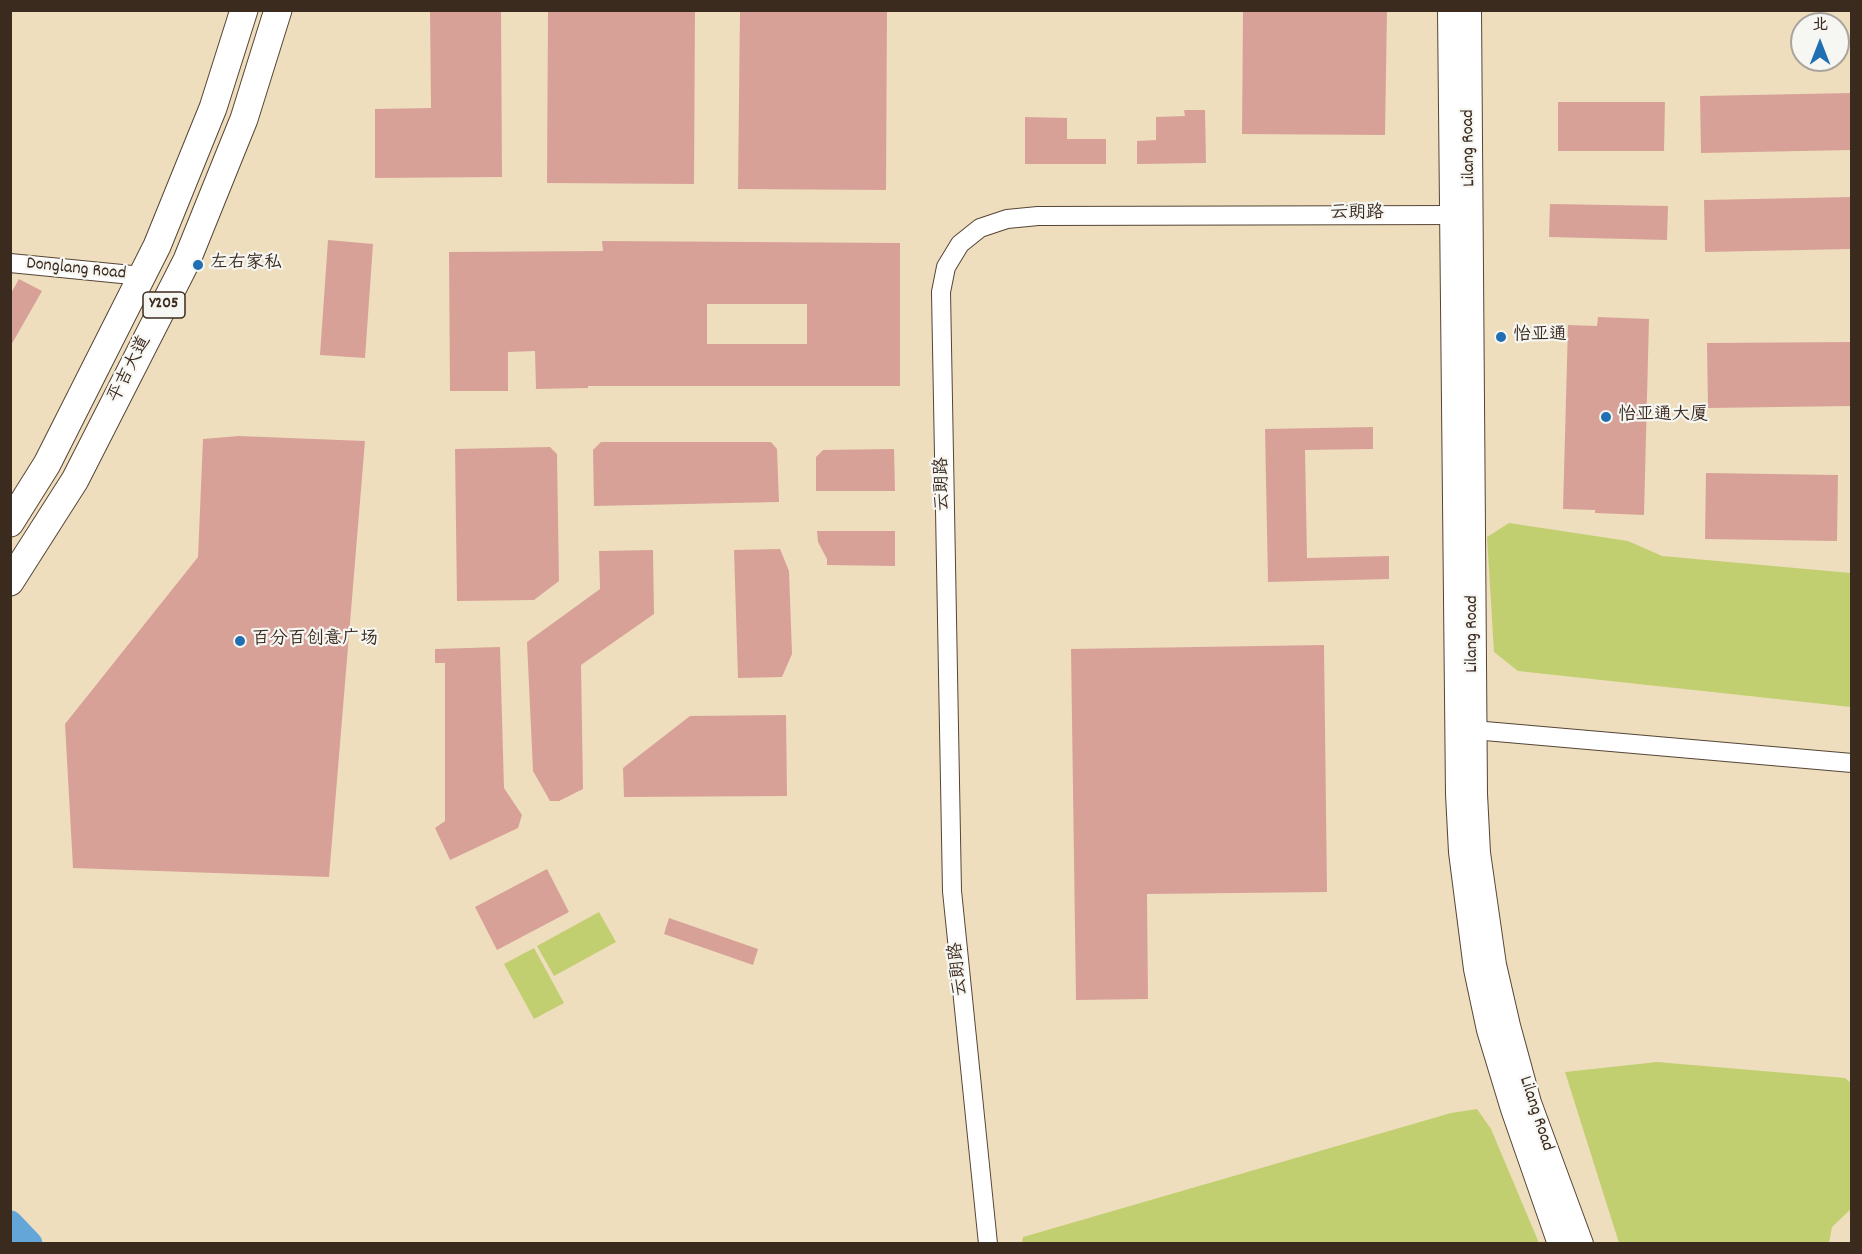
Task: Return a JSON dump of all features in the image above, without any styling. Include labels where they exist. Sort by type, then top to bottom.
[{"type":"main road","name":"平吉大道","points":[[10,523],[47,464],[157,246],[213,108],[244,10]]},
{"type":"main road","name":"平吉大道","points":[[10,582],[75,480],[187,260],[244,119],[278,10]]},
{"type":"street","name":"Lilang Road","points":[[1450,10],[1461,215],[1466,730],[1461,852],[1476,969],[1489,1030],[1510,1102],[1560,1244]]},
{"type":"street","name":"Lilang Road","points":[[1461,215],[1469,10]]},
{"type":"street","name":"云朗路","points":[[988,1244],[952,891],[941,292],[946,267],[960,243],[980,228],[1007,219],[1028,217],[1461,215]]},
{"type":"street","name":"Donglang Road","points":[[10,263],[142,276]]},
{"type":"street","name":"Lilang Road","points":[[1466,730],[1494,965],[1529,1103],[1581,1244]]},
{"type":"street","points":[[1466,730],[1851,763]]},
{"type":"green space","points":[[1509,523],[1628,541],[1662,556],[1851,573],[1851,707],[1518,671],[1494,652],[1487,537]]},
{"type":"green space","points":[[599,912],[616,942],[554,976],[537,946]]},
{"type":"green space","points":[[534,948],[564,1003],[534,1019],[504,964]]},
{"type":"green space","points":[[1657,1062],[1845,1078],[1851,1083],[1851,1209],[1832,1227],[1829,1243],[1619,1243],[1565,1072]]},
{"type":"green space","points":[[1477,1109],[1491,1129],[1539,1243],[1022,1243],[1023,1237],[1451,1113]]},
{"type":"building","points":[[430,10],[501,10],[502,177],[375,178],[375,109],[431,108]]},
{"type":"building","points":[[548,10],[695,10],[694,184],[547,183]]},
{"type":"building","points":[[740,10],[887,10],[886,190],[738,189]]},
{"type":"building","points":[[1243,10],[1387,10],[1385,135],[1242,134]]},
{"type":"building","points":[[1851,93],[1851,150],[1701,153],[1700,96]]},
{"type":"building","points":[[1558,102],[1665,102],[1664,151],[1558,151]]},
{"type":"building","points":[[1184,110],[1205,110],[1206,163],[1137,164],[1137,141],[1156,140],[1156,117],[1185,116]]},
{"type":"building","points":[[1025,117],[1067,118],[1067,139],[1106,139],[1106,164],[1025,164]]},
{"type":"building","points":[[1851,197],[1851,249],[1705,252],[1704,200]]},
{"type":"building","points":[[1550,204],[1668,206],[1667,240],[1549,237]]},
{"type":"building","points":[[328,240],[373,244],[365,358],[320,355]]},
{"type":"building","points":[[602,241],[900,243],[900,386],[588,386],[588,388],[536,389],[535,351],[508,352],[508,391],[450,391],[449,252],[603,251]],"holes":[[[707,304],[807,304],[807,344],[707,344]]]},
{"type":"building","points":[[19,279],[42,291],[10,347],[10,295]]},
{"type":"building","name":"怡亚通大厦","points":[[1598,317],[1649,319],[1644,515],[1563,509],[1568,325],[1597,326]]},
{"type":"building","points":[[1851,342],[1851,406],[1708,408],[1707,343]]},
{"type":"building","points":[[1373,427],[1373,449],[1305,450],[1307,558],[1389,556],[1389,579],[1268,582],[1265,429]]},
{"type":"building","name":"百分百创意广场","points":[[239,436],[365,441],[329,877],[73,868],[65,724],[198,557],[203,439]]},
{"type":"building","points":[[601,442],[771,442],[777,449],[779,502],[594,506],[593,450]]},
{"type":"building","points":[[550,447],[557,454],[559,581],[534,600],[457,601],[455,449]]},
{"type":"building","points":[[894,449],[895,491],[816,491],[816,457],[823,450]]},
{"type":"building","points":[[1706,473],[1838,475],[1837,541],[1705,539]]},
{"type":"building","points":[[817,531],[895,531],[895,566],[827,565],[827,559],[818,542]]},
{"type":"building","points":[[780,549],[789,571],[792,654],[782,677],[738,678],[734,550]]},
{"type":"building","points":[[653,550],[654,614],[581,665],[583,789],[559,801],[550,801],[533,771],[527,642],[600,589],[599,551]]},
{"type":"building","points":[[1324,645],[1327,892],[1147,894],[1148,999],[1076,1000],[1071,649]]},
{"type":"building","points":[[500,647],[504,788],[522,815],[518,828],[450,860],[435,828],[445,821],[445,663],[435,663],[435,649]]},
{"type":"building","points":[[786,715],[787,796],[624,797],[623,768],[690,716]]},
{"type":"building","points":[[547,869],[569,912],[497,950],[475,907]]},
{"type":"building","points":[[669,918],[758,949],[753,965],[664,934]]},
{"type":"waterway","points":[[10,1224],[29,1244]]},
{"type":"place","name":"左右家私","points":[[198,265]]},
{"type":"place","name":"怡亚通","points":[[1501,337]]},
{"type":"place","name":"怡亚通大厦","points":[[1606,417]]},
{"type":"place","name":"百分百创意广场","points":[[240,641]]}]
